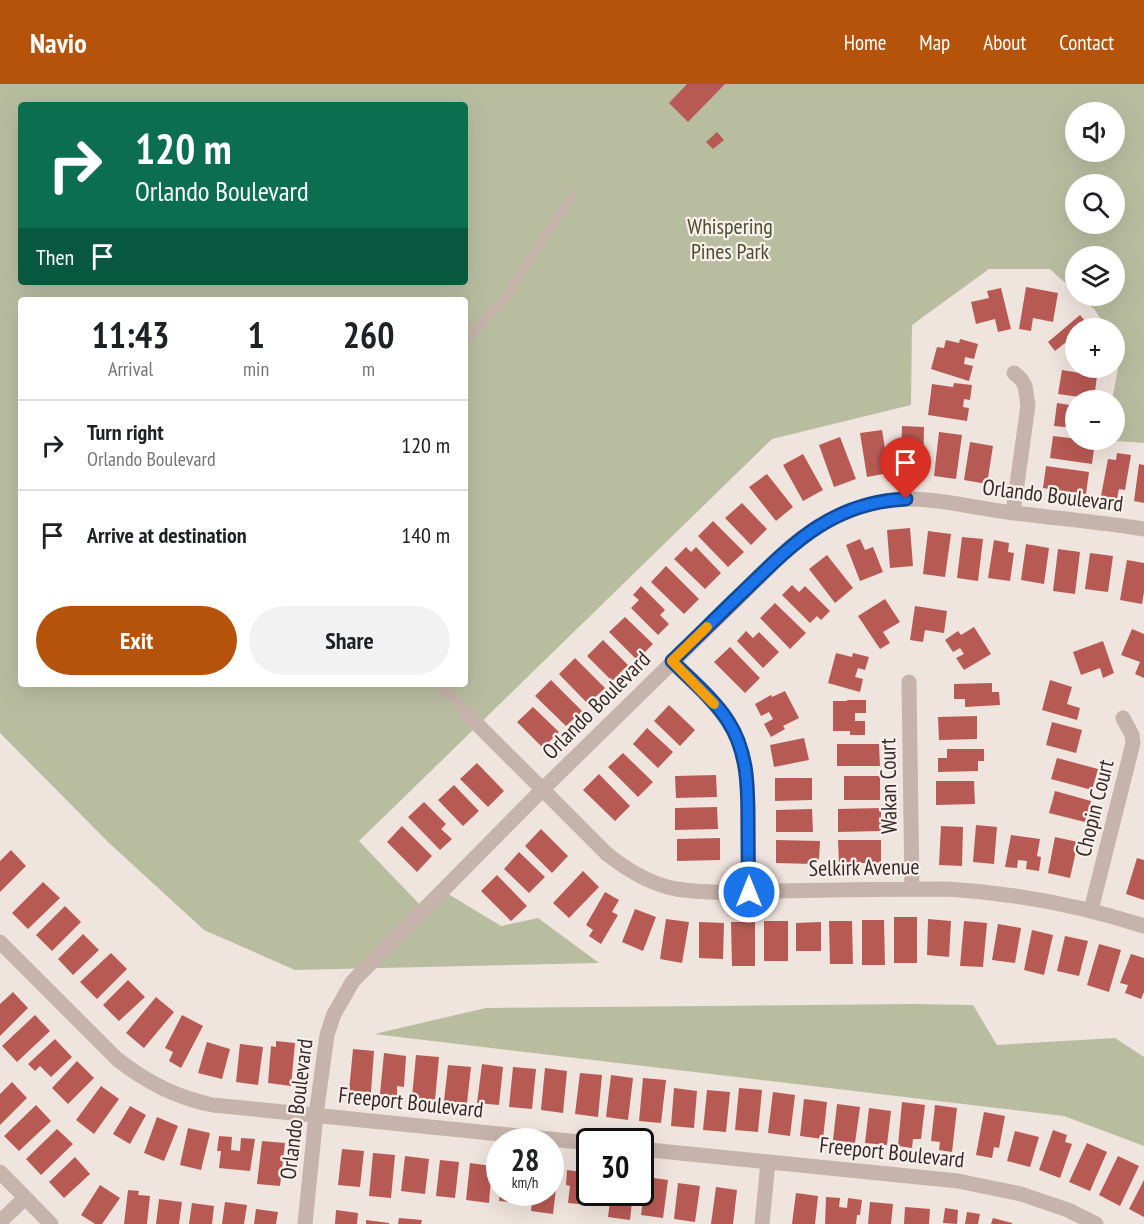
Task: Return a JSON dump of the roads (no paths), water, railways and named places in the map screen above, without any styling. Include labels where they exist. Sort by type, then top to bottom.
[{"type":"street","points":[[1013,513],[1028,405],[1025,386],[1014,373]]},
{"type":"street","name":"Orlando Boulevard","points":[[305,1224],[327,1035],[334,1014],[353,981],[543,789],[790,547],[812,530],[841,514],[885,501],[906,499],[1144,529]]},
{"type":"street","points":[[672,661],[717,707],[736,735],[741,748],[748,788],[749,892]]},
{"type":"street","name":"Wakan Court","points":[[909,682],[912,889]]},
{"type":"street","name":"Selkirk Avenue","points":[[468,715],[607,854],[639,876],[674,889],[749,892],[947,889],[1032,897],[1091,910],[1144,926]]},
{"type":"street","name":"Chopin Court","points":[[1091,910],[1133,743],[1132,735],[1123,718]]},
{"type":"street","name":"Freeport Boulevard","points":[[3,952],[117,1059],[148,1081],[182,1097],[213,1105],[576,1142]]},
{"type":"street","name":"Freeport Boulevard","points":[[654,1150],[958,1181],[1036,1198],[1096,1224]]},
{"type":"street","points":[[762,1224],[768,1162]]},
{"type":"street","points":[[0,1172],[51,1224]]},
{"type":"street","points":[[0,1222],[25,1197]]},
{"type":"lane","points":[[468,338],[505,298],[572,195]]},
{"type":"lane","points":[[441,687],[468,715]]},
{"type":"park label","name":"Whispering Pines Park","points":[[730,238]]}]
